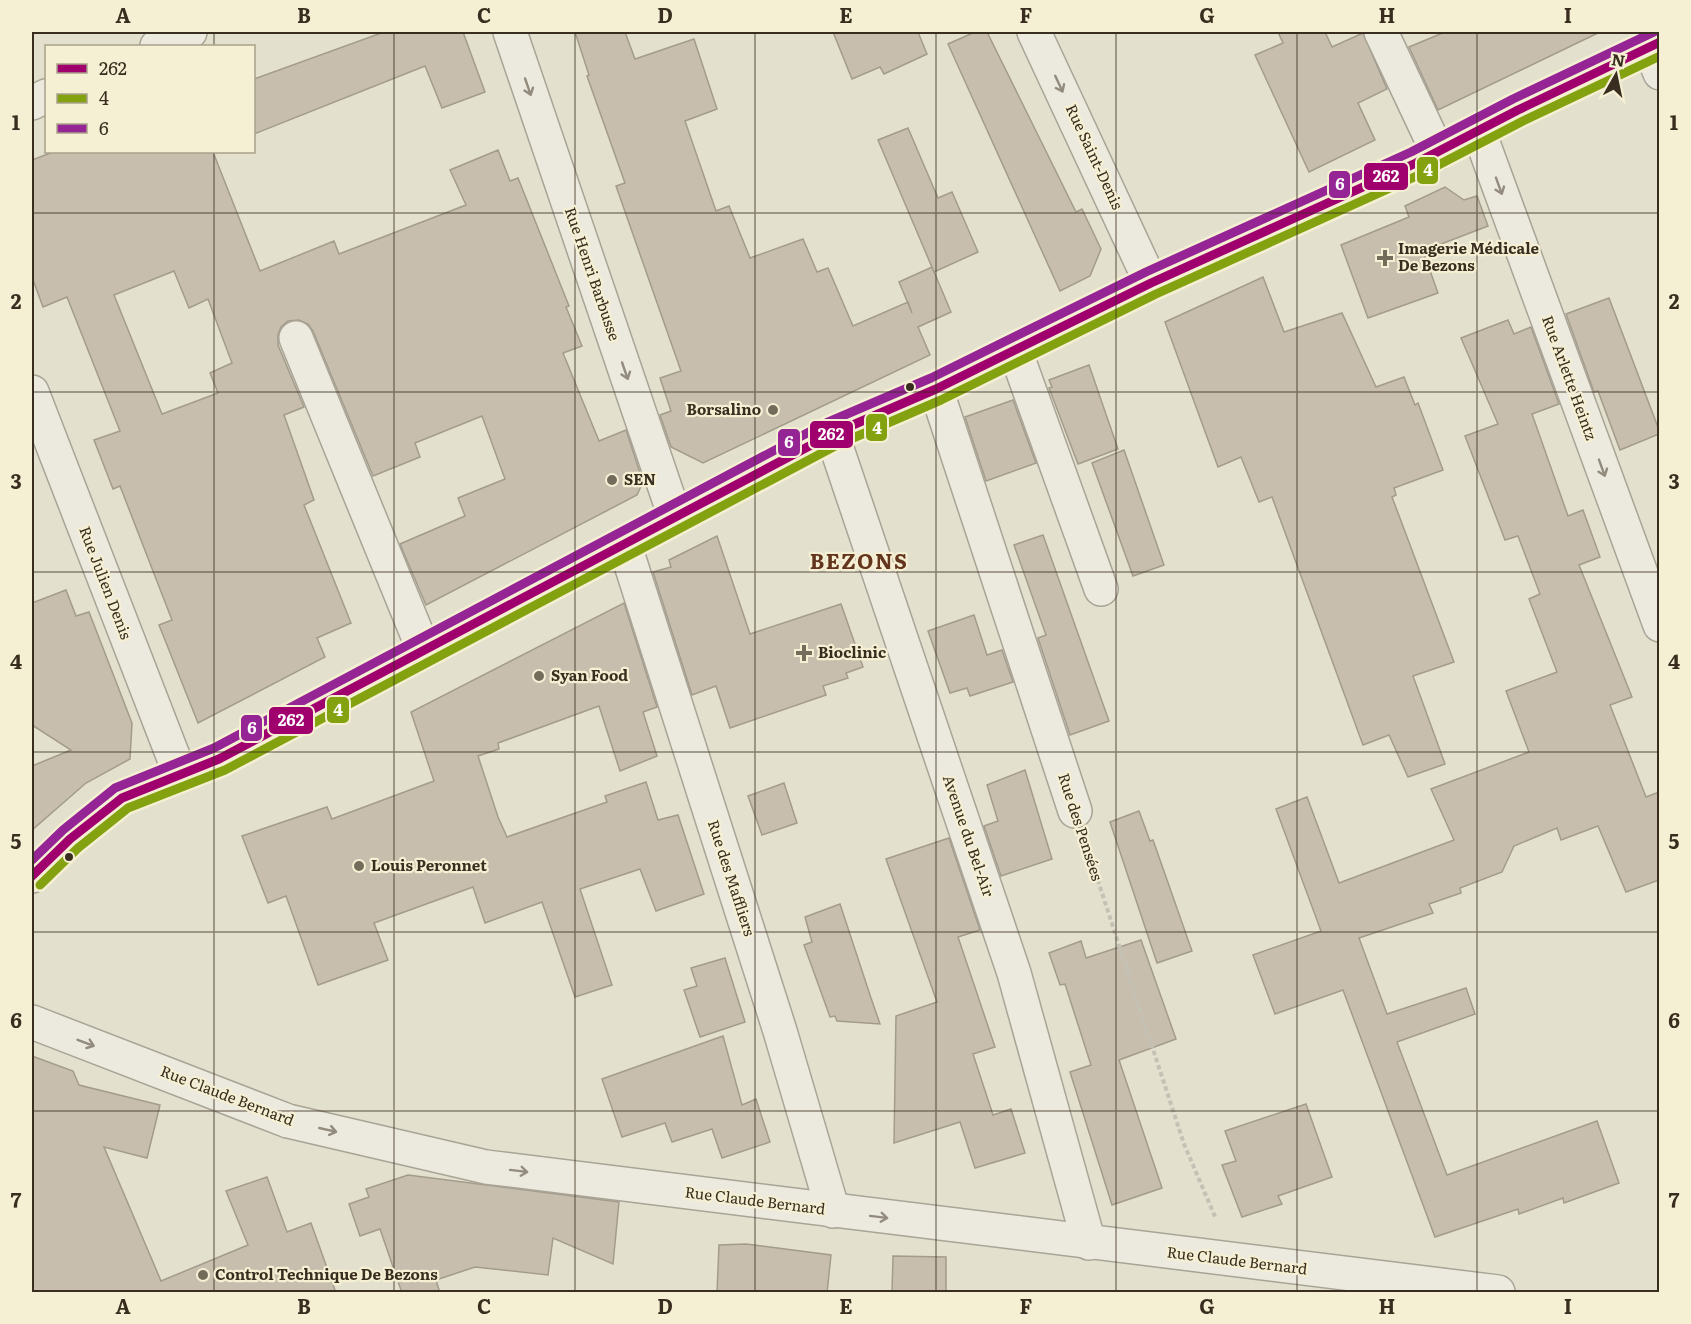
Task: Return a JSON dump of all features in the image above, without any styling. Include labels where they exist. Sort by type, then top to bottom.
[{"type":"street","points":[[159,45],[190,32]]},
{"type":"street","name":"Rue Henri Barbusse","points":[[510,32],[675,517]]},
{"type":"street","name":"Rue Saint-Denis","points":[[1034,32],[1151,283]]},
{"type":"street","points":[[1382,32],[1438,153]]},
{"type":"street","points":[[32,876],[70,839],[122,798],[219,759],[625,546],[832,434],[936,389],[1151,283],[1438,153],[1479,132],[1656,54]]},
{"type":"street","name":"Rue Arlette Heintz","points":[[1479,132],[1659,625]]},
{"type":"street","points":[[296,338],[423,651]]},
{"type":"street","points":[[1015,350],[1101,589]]},
{"type":"street","name":"Rue des Pensées","points":[[936,389],[1075,811]]},
{"type":"street","name":"Rue Julien Denis","points":[[32,392],[180,774]]},
{"type":"street","name":"Avenue du Bel-Air","points":[[832,434],[1014,973],[1089,1243]]},
{"type":"street","name":"Rue des Maffliers","points":[[625,546],[780,1031],[833,1211]]},
{"type":"street","name":"Rue Claude Bernard","points":[[32,1022],[288,1121],[486,1167],[1498,1293]]},
{"type":"path","name":"Rue des Pensées","points":[[1075,811],[1184,1144],[1233,1261]]},
{"type":"building","points":[[384,32],[463,32],[485,92],[442,108],[425,66],[255,134],[255,79]]},
{"type":"building","points":[[575,32],[625,32],[635,59],[694,39],[717,109],[685,121],[716,211],[729,206],[750,258],[803,239],[817,272],[828,268],[853,326],[907,302],[899,282],[932,267],[951,312],[918,327],[930,355],[703,463],[671,447],[660,415],[671,411],[660,378],[681,371],[616,186],[625,183],[587,76],[589,75]]},
{"type":"building","points":[[833,32],[918,32],[927,54],[884,74],[880,67],[852,79]]},
{"type":"building","points":[[975,32],[987,32],[1076,212],[1082,209],[1101,249],[1090,276],[1060,291],[948,44]]},
{"type":"building","points":[[1278,32],[1325,32],[1332,47],[1363,33],[1387,89],[1358,103],[1375,140],[1309,172],[1255,55],[1283,43]]},
{"type":"building","points":[[1445,32],[1600,32],[1438,110],[1409,47]]},
{"type":"building","points":[[908,128],[938,198],[952,192],[978,252],[934,272],[878,140]]},
{"type":"building","points":[[498,150],[510,181],[518,178],[569,306],[566,307],[582,346],[563,353],[599,441],[626,430],[643,482],[637,495],[426,605],[400,544],[465,516],[458,498],[505,479],[482,416],[415,443],[420,457],[373,476],[313,331],[308,324],[299,320],[288,321],[281,327],[278,345],[304,407],[284,415],[314,500],[304,505],[351,623],[317,638],[325,657],[198,723],[159,625],[172,620],[120,486],[113,489],[94,440],[120,431],[67,297],[43,307],[32,277],[32,160],[50,153],[213,153],[260,271],[334,241],[339,254],[466,205],[450,170]],"holes":[[[174,271],[189,308],[208,299],[232,363],[210,373],[218,393],[162,414],[114,295]]]},
{"type":"building","points":[[1445,187],[1464,200],[1477,196],[1488,226],[1423,251],[1438,293],[1368,318],[1341,245],[1409,217],[1405,206]]},
{"type":"building","points":[[1263,277],[1284,332],[1342,313],[1376,387],[1404,377],[1415,405],[1418,403],[1443,470],[1394,488],[1396,495],[1392,497],[1454,662],[1413,676],[1445,764],[1408,777],[1389,735],[1363,745],[1272,497],[1259,502],[1241,457],[1218,467],[1165,322]]},
{"type":"building","points":[[1609,298],[1659,430],[1659,434],[1620,450],[1598,391],[1594,392],[1566,314]]},
{"type":"building","points":[[1508,320],[1514,334],[1531,327],[1559,404],[1532,414],[1568,516],[1583,510],[1600,557],[1579,565],[1632,697],[1610,705],[1646,797],[1659,792],[1659,880],[1626,892],[1598,826],[1561,840],[1557,828],[1514,846],[1502,872],[1460,888],[1461,893],[1429,904],[1433,913],[1359,938],[1387,1014],[1466,988],[1475,1014],[1397,1042],[1447,1175],[1597,1121],[1619,1183],[1564,1203],[1563,1198],[1519,1214],[1518,1209],[1435,1237],[1343,990],[1275,1014],[1253,955],[1321,931],[1276,809],[1307,797],[1339,883],[1454,840],[1431,789],[1529,752],[1506,691],[1557,672],[1529,599],[1540,594],[1518,536],[1505,540],[1465,436],[1498,424],[1461,338]]},
{"type":"building","points":[[1089,365],[1118,449],[1078,464],[1049,388],[1052,387],[1049,380]]},
{"type":"building","points":[[1013,400],[1036,463],[986,481],[965,417]]},
{"type":"building","points":[[1124,450],[1164,565],[1133,576],[1092,463]]},
{"type":"building","points":[[1043,535],[1109,721],[1070,735],[1038,638],[1046,635],[1014,545]]},
{"type":"building","points":[[717,536],[750,634],[841,604],[863,667],[846,673],[848,678],[823,686],[826,695],[730,728],[716,686],[692,695],[653,572],[671,567],[669,560]]},
{"type":"building","points":[[66,590],[76,616],[89,612],[132,723],[130,759],[86,783],[32,830],[32,766],[71,750],[32,725],[32,603]]},
{"type":"building","points":[[624,603],[657,707],[643,712],[657,756],[620,771],[599,706],[498,743],[499,749],[478,756],[507,837],[607,802],[605,796],[646,782],[658,820],[678,815],[704,894],[656,911],[640,869],[580,889],[612,985],[575,997],[542,902],[485,923],[473,887],[374,923],[388,960],[318,985],[286,896],[268,903],[242,836],[327,807],[332,819],[434,781],[411,712]]},
{"type":"building","points":[[974,615],[987,655],[1002,650],[1013,682],[970,696],[967,688],[950,693],[928,631]]},
{"type":"building","points":[[1025,770],[1052,859],[1001,876],[984,826],[998,821],[987,785]]},
{"type":"building","points":[[784,783],[797,823],[762,835],[748,796]]},
{"type":"building","points":[[1139,811],[1150,841],[1153,840],[1192,951],[1157,963],[1110,822]]},
{"type":"building","points":[[949,838],[980,930],[958,937],[995,1047],[973,1054],[993,1115],[1011,1109],[1025,1153],[975,1168],[960,1122],[894,1143],[896,1016],[937,1002],[886,859]]},
{"type":"building","points":[[840,904],[880,1024],[837,1021],[835,1016],[830,1017],[804,945],[812,942],[805,917]]},
{"type":"building","points":[[1141,940],[1176,1039],[1119,1060],[1162,1188],[1112,1205],[1070,1072],[1091,1065],[1065,984],[1060,985],[1049,953],[1081,941],[1086,958]]},
{"type":"building","points":[[725,958],[745,1022],[700,1037],[684,990],[697,986],[691,968]]},
{"type":"building","points":[[723,1036],[742,1105],[756,1099],[770,1142],[722,1158],[712,1129],[672,1142],[665,1123],[622,1137],[602,1079]]},
{"type":"building","points":[[32,1056],[73,1071],[79,1085],[160,1105],[147,1158],[104,1147],[161,1281],[248,1245],[226,1191],[267,1177],[287,1232],[311,1223],[336,1293],[32,1293]]},
{"type":"building","points":[[1306,1104],[1332,1177],[1278,1196],[1282,1204],[1242,1217],[1222,1165],[1236,1161],[1225,1131]]},
{"type":"building","points":[[408,1175],[619,1202],[613,1264],[553,1238],[548,1275],[475,1267],[436,1280],[440,1293],[402,1293],[380,1229],[360,1236],[349,1204],[369,1197],[366,1189]]},
{"type":"building","points":[[746,1244],[831,1255],[827,1293],[717,1293],[719,1245]]},
{"type":"building","points":[[893,1256],[946,1257],[946,1293],[892,1293]]},
{"type":"transit line","name":"6","points":[[32,860],[63,830],[115,788],[214,748],[826,423],[931,378],[1146,272],[1411,152],[1513,99],[1654,32]]},
{"type":"transit line","name":"262","points":[[32,876],[70,839],[122,798],[219,759],[832,434],[936,389],[1151,283],[1416,163],[1518,110],[1660,42]]},
{"type":"transit line","name":"4","points":[[40,885],[78,848],[128,808],[225,770],[837,445],[941,400],[1156,294],[1421,174],[1523,121],[1660,56]]},
{"type":"place","name":"Imagerie Médicale De Bezons","points":[[1385,258]]},
{"type":"place","name":"Borsalino","points":[[773,410]]},
{"type":"place","name":"SEN","points":[[612,480]]},
{"type":"place","name":"Bioclinic","points":[[804,653]]},
{"type":"place","name":"Syan Food","points":[[539,676]]},
{"type":"place","name":"Louis Peronnet","points":[[359,866]]},
{"type":"place","name":"Control Technique De Bezons","points":[[203,1275]]},
{"type":"district","name":"BEZONS","points":[[859,562]]}]
